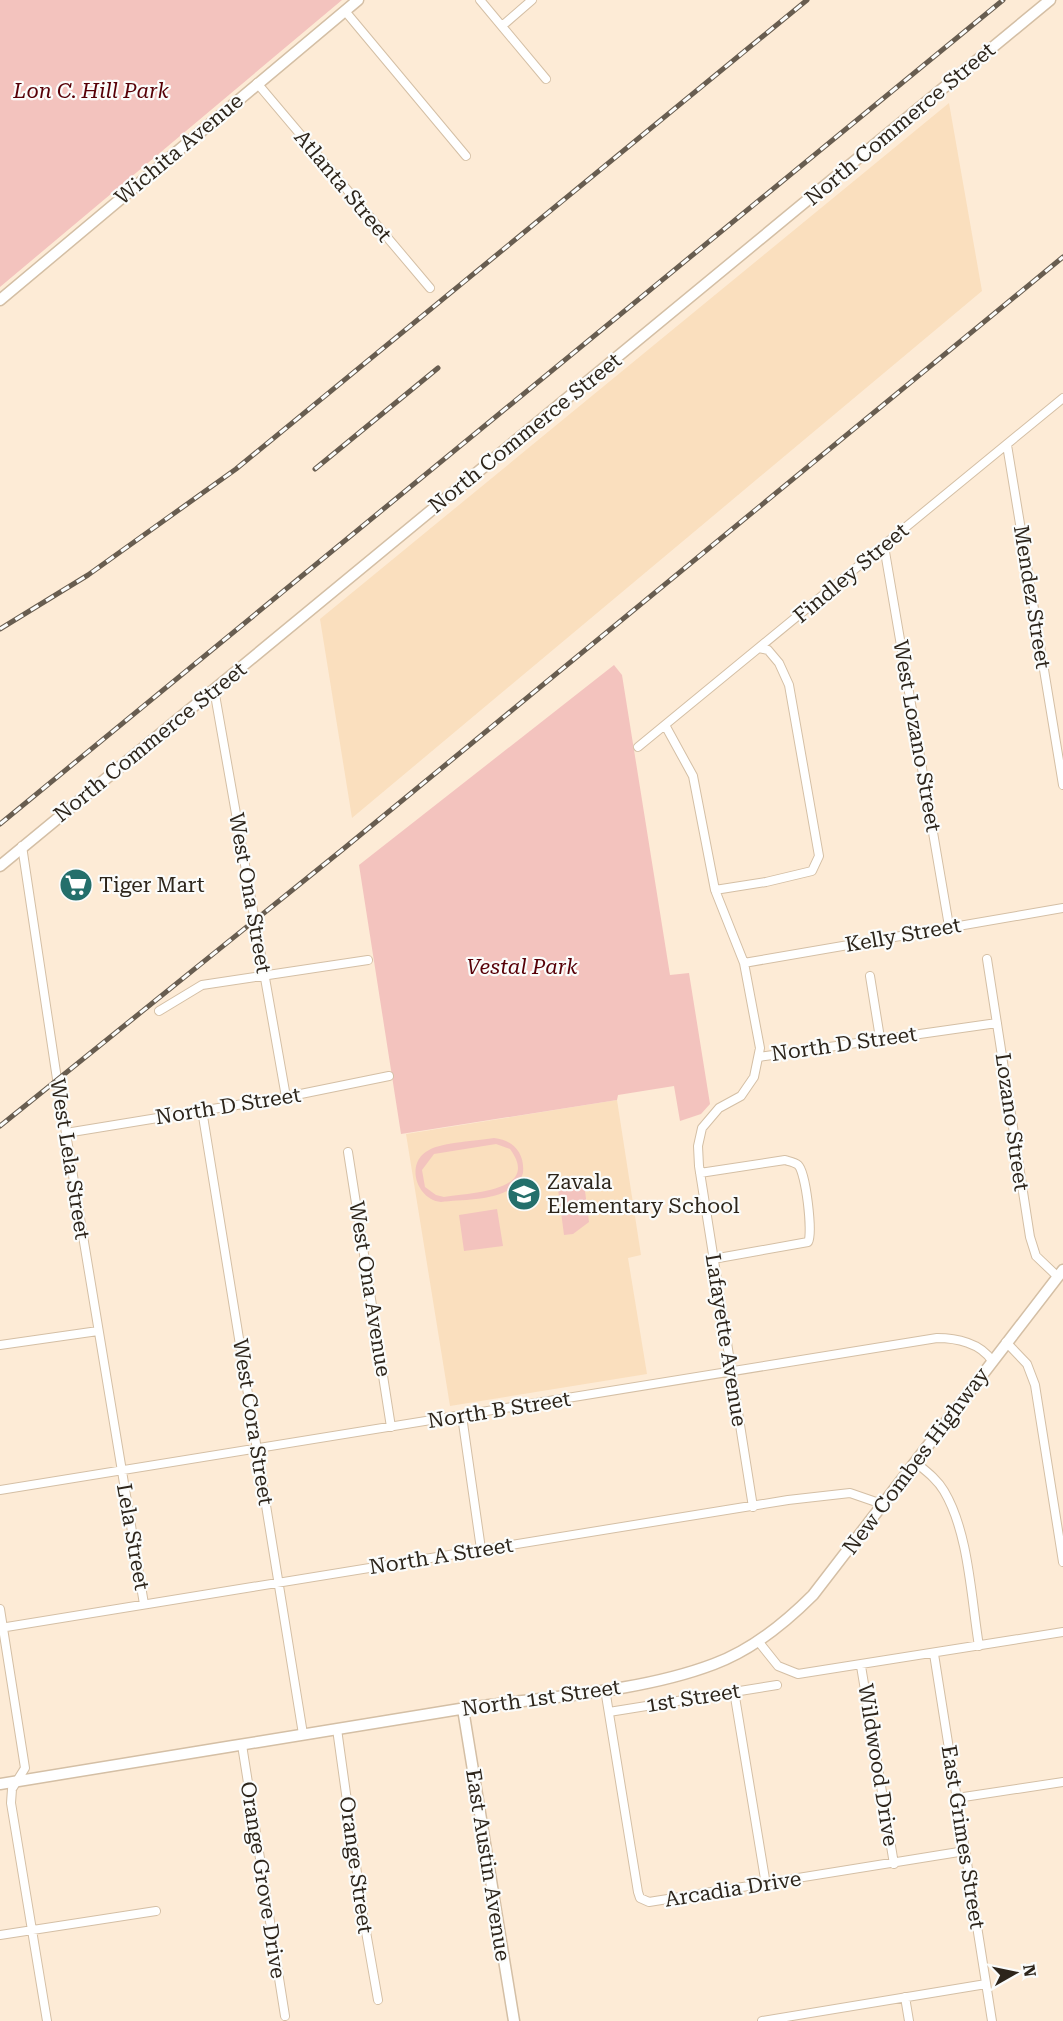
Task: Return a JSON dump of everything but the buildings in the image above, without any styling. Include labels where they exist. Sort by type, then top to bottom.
[{"type":"street","name":"Wichita Avenue","points":[[0,300],[358,0]]},
{"type":"street","points":[[480,0],[546,79]]},
{"type":"street","points":[[502,26],[532,0]]},
{"type":"street","name":"North Commerce Street","points":[[0,866],[1050,0]]},
{"type":"street","points":[[345,11],[466,156]]},
{"type":"street","name":"Atlanta Street","points":[[257,83],[430,288]]},
{"type":"street","name":"Findley Street","points":[[638,747],[1063,398]]},
{"type":"street","name":"Mendez Street","points":[[1007,445],[1063,785]]},
{"type":"street","name":"West Lozano Street","points":[[884,546],[949,926]]},
{"type":"street","points":[[715,890],[804,874],[812,871],[819,856],[789,685],[779,663],[768,650],[759,648]]},
{"type":"street","name":"West Ona Street","points":[[214,689],[286,1097]]},
{"type":"street","points":[[665,725],[693,776],[715,890],[744,963],[756,1013],[759,1057]]},
{"type":"street","name":"West Lela Street","points":[[22,846],[66,1133],[122,1471]]},
{"type":"street","name":"Kelly Street","points":[[744,963],[1063,908]]},
{"type":"street","name":"Lozano Street","points":[[987,959],[1030,1237],[1036,1256],[1060,1273]]},
{"type":"street","points":[[159,1011],[202,985],[368,960]]},
{"type":"street","points":[[870,976],[880,1038]]},
{"type":"street","name":"North D Street","points":[[700,1173],[698,1146],[702,1128],[719,1107],[741,1096],[754,1077],[759,1057],[997,1023]]},
{"type":"street","name":"North D Street","points":[[66,1133],[286,1097],[389,1076]]},
{"type":"street","name":"West Cora Street","points":[[202,1110],[303,1734]]},
{"type":"street","name":"West Ona Avenue","points":[[348,1152],[391,1427]]},
{"type":"street","points":[[700,1173],[784,1160],[797,1164],[801,1170],[808,1209],[811,1238],[807,1242],[713,1259]]},
{"type":"street","name":"Lafayette Avenue","points":[[700,1173],[753,1507]]},
{"type":"street","name":"New Combes Highway","points":[[758,1641],[792,1617],[813,1595],[1060,1273]]},
{"type":"street","points":[[0,1346],[98,1331]]},
{"type":"street","name":"North B Street","points":[[0,1490],[937,1338],[969,1343],[989,1355],[992,1361]]},
{"type":"street","points":[[1006,1342],[1028,1364],[1035,1386],[1063,1562]]},
{"type":"street","points":[[462,1416],[481,1548]]},
{"type":"street","points":[[915,1462],[934,1478],[945,1492],[960,1528],[979,1646]]},
{"type":"street","name":"Lela Street","points":[[122,1471],[144,1604]]},
{"type":"street","name":"North A Street","points":[[2,1628],[481,1548],[788,1500],[850,1493],[882,1504]]},
{"type":"street","points":[[0,1609],[25,1768],[12,1789],[10,1803],[47,2021]]},
{"type":"street","points":[[758,1641],[778,1666],[793,1674],[808,1674],[1063,1632]]},
{"type":"street","name":"North 1st Street","points":[[0,1785],[303,1734],[632,1685],[715,1664],[758,1641]]},
{"type":"street","name":"East Grimes Street","points":[[934,1654],[992,2021]]},
{"type":"street","name":"Wildwood Drive","points":[[861,1666],[894,1864]]},
{"type":"street","name":"1st Street","points":[[609,1712],[777,1685]]},
{"type":"street","name":"Arcadia Drive","points":[[605,1689],[640,1898],[649,1902],[766,1885],[965,1851]]},
{"type":"street","points":[[734,1691],[766,1885]]},
{"type":"street","name":"East Austin Avenue","points":[[463,1709],[514,2021]]},
{"type":"street","name":"Orange Street","points":[[337,1729],[362,1909],[378,2000]]},
{"type":"street","name":"Orange Grove Drive","points":[[242,1744],[285,2016]]},
{"type":"street","points":[[957,1798],[1063,1782]]},
{"type":"street","points":[[0,1935],[156,1911]]},
{"type":"street","points":[[762,2021],[986,1984]]},
{"type":"street","points":[[905,1997],[909,2021]]},
{"type":"shaded area","points":[[949,103],[982,291],[352,818],[320,619]]},
{"type":"shaded area","name":"Zavala Elementary School","points":[[617,1100],[641,1255],[628,1258],[647,1374],[450,1406],[406,1134]]},
{"type":"green space","name":"Lon C. Hill Park","points":[[0,0],[342,0],[0,287]]},
{"type":"green space","name":"Vestal Park","points":[[614,665],[622,675],[670,975],[689,973],[710,1104],[701,1114],[680,1121],[674,1086],[618,1095],[617,1100],[401,1134],[359,865]]},
{"type":"green space","points":[[494,1138],[512,1145],[522,1159],[523,1173],[510,1189],[488,1197],[441,1202],[425,1195],[415,1172],[421,1156],[443,1145]],"holes":[[[496,1144],[510,1149],[517,1163],[517,1174],[510,1182],[498,1188],[444,1197],[436,1195],[425,1187],[422,1170],[434,1154]]]},
{"type":"green space","points":[[584,1183],[589,1222],[573,1234],[564,1235],[558,1189]]},
{"type":"green space","points":[[497,1209],[503,1246],[464,1251],[459,1215]]},
{"type":"railway","points":[[0,629],[88,575],[236,469],[807,0]]},
{"type":"railway","points":[[0,824],[1003,0]]},
{"type":"railway","points":[[0,1126],[342,850],[1063,257]]},
{"type":"railway","points":[[315,469],[438,368]]},
{"type":"place","name":"Tiger Mart","points":[[76,885]]},
{"type":"place","name":"Zavala Elementary School","points":[[524,1194]]}]
